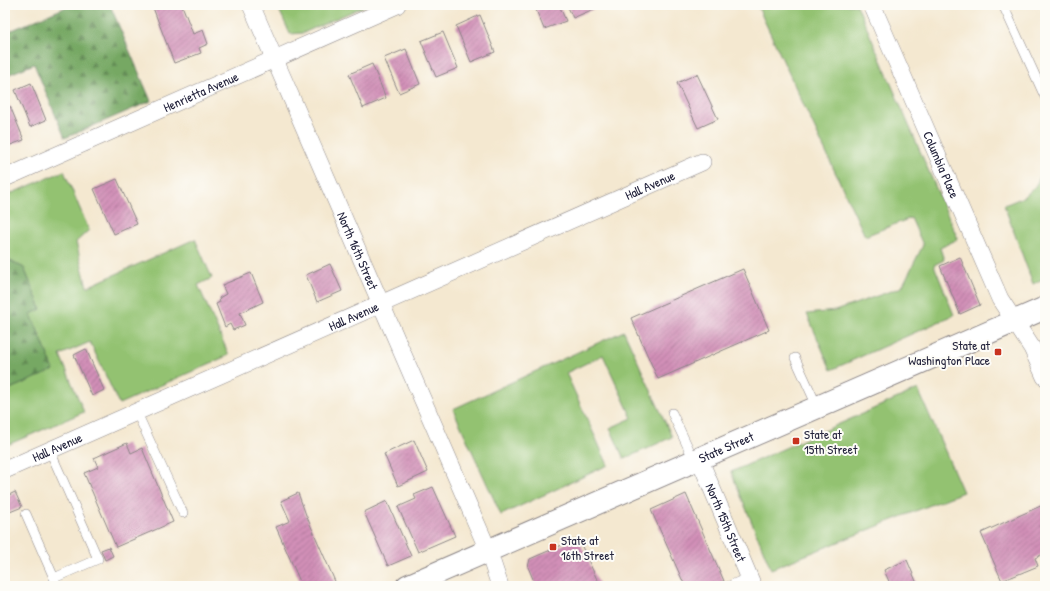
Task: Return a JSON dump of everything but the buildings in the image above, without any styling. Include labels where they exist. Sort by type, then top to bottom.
[{"type":"main road","name":"State Street","points":[[407,586],[1045,308]]},
{"type":"street","name":"North 16th Street","points":[[251,5],[488,550],[500,586]]},
{"type":"street","name":"Henrietta Avenue","points":[[5,178],[397,5]]},
{"type":"street","name":"Columbia Place","points":[[872,5],[1000,299],[1032,348],[1045,377]]},
{"type":"street","name":"Hall Avenue","points":[[5,470],[137,413],[702,162]]},
{"type":"street","name":"North 15th Street","points":[[696,459],[751,582]]},
{"type":"lane","points":[[1003,5],[1045,97]]},
{"type":"lane","points":[[795,358],[818,406]]},
{"type":"lane","points":[[672,412],[696,459]]},
{"type":"lane","points":[[137,413],[183,513]]},
{"type":"lane","points":[[26,514],[54,578],[98,559],[50,451]]},
{"type":"lane","points":[[729,586],[751,582]]},
{"type":"green space","points":[[71,5],[110,5],[151,101],[65,138],[34,64],[5,76],[5,33]]},
{"type":"green space","points":[[277,5],[367,5],[303,33],[290,34]]},
{"type":"green space","points":[[757,5],[857,5],[958,239],[940,248],[944,260],[934,265],[954,315],[831,370],[807,314],[835,311],[902,287],[923,245],[911,218],[865,236]]},
{"type":"green space","points":[[1045,162],[1045,278],[1033,284],[1004,205],[1021,198],[1032,190],[1039,179]]},
{"type":"green space","points":[[64,171],[89,230],[76,242],[87,287],[195,239],[212,278],[198,285],[229,355],[119,404],[90,342],[60,355],[84,412],[5,446],[5,391],[54,370],[30,314],[41,309],[24,268],[5,258],[5,196]]},
{"type":"green space","points":[[5,258],[24,268],[41,309],[31,314],[54,370],[5,391]]},
{"type":"green space","points":[[624,331],[672,437],[624,459],[610,428],[632,418],[603,355],[566,373],[608,465],[501,515],[453,409]]},
{"type":"green space","points":[[918,389],[963,492],[771,569],[731,472]]},
{"type":"place","name":"State at Washington Place","points":[[998,352]]},
{"type":"place","name":"State at 15th Street","points":[[796,441]]},
{"type":"place","name":"State at 16th Street","points":[[553,547]]}]
